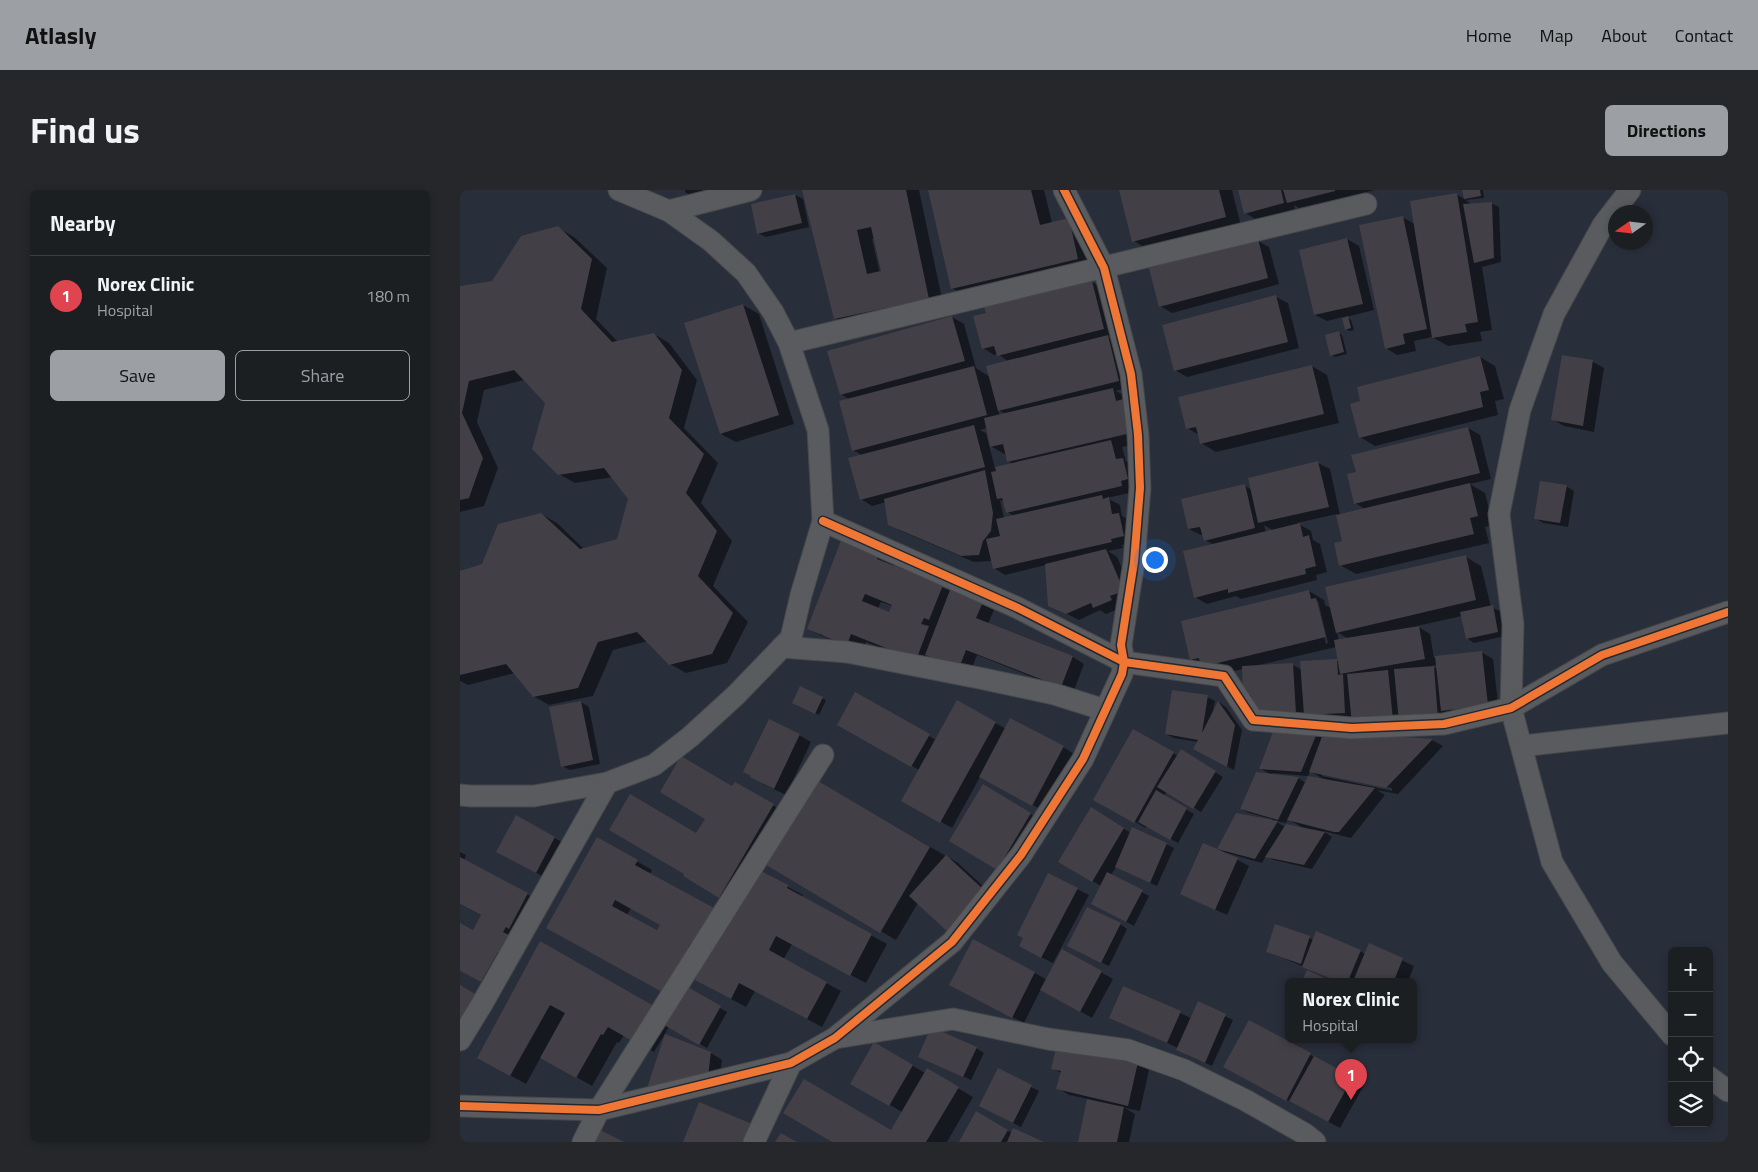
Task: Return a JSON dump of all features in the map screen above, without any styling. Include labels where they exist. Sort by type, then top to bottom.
[{"type":"street","points":[[460,795],[534,796],[607,784],[654,765],[683,743],[736,695],[791,638],[800,595],[823,521],[818,430],[789,343],[773,312],[746,273],[711,241],[669,211],[619,190]]},
{"type":"street","points":[[669,211],[751,190]]},
{"type":"street","points":[[460,1106],[599,1110],[791,1064],[835,1038],[952,942],[1021,855],[1083,759],[1122,674],[1124,662],[1121,645],[1134,562],[1140,488],[1138,435],[1132,374],[1104,268],[1064,190]]},
{"type":"street","points":[[1630,190],[1603,225],[1554,314],[1520,410],[1499,514],[1513,624],[1510,708],[1522,746],[1552,862],[1612,963],[1668,1030]]},
{"type":"street","points":[[789,343],[1366,204]]},
{"type":"street","points":[[823,521],[1018,608],[1124,662],[1224,676],[1253,720],[1352,728],[1444,724],[1510,708],[1602,655],[1728,612]]},
{"type":"street","points":[[782,647],[847,652],[1054,694],[1105,710]]},
{"type":"street","points":[[1522,746],[1728,723]]},
{"type":"street","points":[[583,1142],[599,1110],[822,755]]},
{"type":"street","points":[[460,1040],[607,784]]},
{"type":"street","points":[[835,1038],[954,1019],[1048,1038],[1128,1050],[1184,1070],[1245,1100],[1315,1142]]},
{"type":"street","points":[[754,1142],[791,1064]]},
{"type":"street","points":[[1713,1080],[1728,1091]]},
{"type":"shaded area","points":[[460,190],[1728,190],[1728,1142],[460,1142]]},
{"type":"building","points":[[802,190],[906,190],[929,299],[834,319]],"holes":[[[871,227],[881,271],[867,274],[857,230]]]},
{"type":"building","points":[[928,190],[1031,190],[1040,225],[1069,218],[1078,259],[951,289]]},
{"type":"building","points":[[1119,190],[1219,190],[1226,217],[1132,242]]},
{"type":"building","points":[[1238,190],[1281,190],[1284,203],[1244,214]]},
{"type":"building","points":[[1283,190],[1335,190],[1335,191],[1287,203]]},
{"type":"building","points":[[1462,190],[1480,190],[1481,196],[1464,199]]},
{"type":"building","points":[[1457,193],[1478,322],[1465,324],[1467,332],[1432,338],[1410,201]]},
{"type":"building","points":[[795,194],[802,223],[757,234],[751,204]]},
{"type":"building","points":[[1492,202],[1494,258],[1474,263],[1463,204]]},
{"type":"building","points":[[1403,216],[1427,329],[1403,334],[1405,344],[1385,349],[1359,225]]},
{"type":"building","points":[[558,226],[592,259],[581,309],[612,342],[654,333],[682,370],[669,418],[704,454],[686,493],[717,531],[698,576],[733,613],[712,654],[669,665],[637,632],[598,642],[578,688],[533,697],[506,664],[460,675],[460,571],[482,564],[498,524],[541,513],[580,549],[617,539],[628,499],[604,468],[558,475],[532,449],[545,403],[514,370],[469,381],[462,413],[483,458],[469,498],[460,500],[460,286],[492,281],[521,236]]},
{"type":"building","points":[[1347,238],[1363,304],[1314,315],[1299,250]]},
{"type":"building","points":[[1258,239],[1268,278],[1159,307],[1149,268]]},
{"type":"building","points":[[1092,281],[1104,329],[997,356],[994,346],[982,349],[973,316],[986,313],[984,307]]},
{"type":"building","points":[[1276,295],[1288,342],[1174,371],[1162,325]]},
{"type":"building","points":[[743,304],[779,415],[720,434],[684,323]]},
{"type":"building","points":[[952,316],[965,361],[840,395],[827,351]]},
{"type":"building","points":[[1348,316],[1351,328],[1345,330],[1342,318]]},
{"type":"building","points":[[1339,331],[1344,352],[1330,356],[1325,335]]},
{"type":"building","points":[[1108,335],[1119,381],[998,411],[986,366]]},
{"type":"building","points":[[1562,355],[1593,360],[1583,426],[1551,420]]},
{"type":"building","points":[[1480,356],[1489,390],[1480,392],[1483,407],[1359,438],[1350,404],[1360,401],[1357,387]]},
{"type":"building","points":[[1312,365],[1324,414],[1200,444],[1196,427],[1186,429],[1178,397]]},
{"type":"building","points":[[974,366],[987,415],[852,451],[839,401]]},
{"type":"building","points":[[1113,388],[1116,401],[1124,399],[1131,433],[1007,462],[1003,444],[990,447],[984,418]]},
{"type":"building","points":[[974,425],[985,467],[860,500],[848,458]]},
{"type":"building","points":[[1468,427],[1480,473],[1354,504],[1347,474],[1356,472],[1351,455]]},
{"type":"building","points":[[1111,440],[1116,459],[1123,458],[1128,479],[1121,481],[1122,486],[1006,513],[1002,498],[997,499],[991,472],[996,471],[995,467]]},
{"type":"building","points":[[1318,461],[1329,507],[1258,523],[1248,478]]},
{"type":"building","points":[[985,470],[993,513],[991,531],[983,541],[979,555],[961,556],[888,525],[884,499]]},
{"type":"building","points":[[1540,481],[1567,485],[1560,523],[1534,519]]},
{"type":"building","points":[[1470,483],[1478,516],[1470,518],[1474,534],[1339,566],[1334,543],[1342,541],[1336,515]]},
{"type":"building","points":[[1245,484],[1255,528],[1204,541],[1200,527],[1188,529],[1181,499]]},
{"type":"building","points":[[1102,495],[1103,499],[1109,497],[1112,514],[1119,513],[1124,536],[1111,539],[1112,542],[993,569],[986,539],[1000,536],[996,519]]},
{"type":"building","points":[[1300,523],[1303,537],[1309,535],[1316,566],[1305,569],[1306,574],[1228,593],[1228,589],[1194,598],[1183,551]]},
{"type":"building","points":[[842,538],[879,553],[877,559],[943,585],[929,620],[924,618],[921,624],[929,626],[916,660],[851,634],[847,645],[807,629]],"holes":[[[865,594],[892,605],[889,612],[862,601]]]},
{"type":"building","points":[[1106,549],[1124,591],[1110,596],[1112,600],[1093,608],[1091,603],[1066,614],[1048,606],[1045,564]]},
{"type":"building","points":[[1466,555],[1476,600],[1336,633],[1325,587]]},
{"type":"building","points":[[950,590],[983,602],[976,618],[1073,656],[1061,687],[966,650],[959,668],[925,655]]},
{"type":"building","points":[[1309,590],[1311,599],[1316,598],[1326,637],[1201,667],[1199,658],[1190,660],[1181,621]]},
{"type":"building","points":[[1493,605],[1498,632],[1466,639],[1460,612]]},
{"type":"building","points":[[1419,626],[1425,659],[1340,674],[1334,640]]},
{"type":"building","points":[[1482,651],[1488,705],[1441,711],[1435,656]]},
{"type":"building","points":[[1337,659],[1338,675],[1343,674],[1345,713],[1304,715],[1300,661]]},
{"type":"building","points":[[1293,663],[1296,714],[1252,717],[1251,695],[1243,695],[1242,666]]},
{"type":"building","points":[[1434,666],[1438,719],[1399,723],[1394,669]]},
{"type":"building","points":[[1388,670],[1393,720],[1352,724],[1347,674]]},
{"type":"building","points":[[800,686],[823,697],[815,714],[792,703]]},
{"type":"building","points":[[1172,690],[1208,695],[1202,733],[1218,701],[1235,725],[1227,767],[1193,749],[1198,740],[1165,734]]},
{"type":"building","points":[[855,692],[930,734],[911,767],[837,725]]},
{"type":"building","points":[[957,700],[996,722],[940,823],[901,801]]},
{"type":"building","points":[[581,701],[593,760],[561,767],[549,707]]},
{"type":"building","points":[[1010,718],[1064,746],[1032,806],[979,777]]},
{"type":"building","points":[[769,719],[800,734],[774,789],[743,772]]},
{"type":"building","points":[[1133,729],[1174,752],[1134,823],[1093,800]]},
{"type":"building","points":[[1274,729],[1317,733],[1301,772],[1259,769]]},
{"type":"building","points":[[1324,731],[1433,739],[1386,788],[1309,772]]},
{"type":"building","points":[[1181,749],[1216,771],[1193,809],[1157,787]]},
{"type":"building","points":[[681,756],[732,786],[735,782],[774,804],[719,898],[683,876],[684,874],[609,830],[630,794],[696,833],[705,819],[660,792]]},
{"type":"building","points":[[1256,772],[1299,777],[1278,820],[1240,809]]},
{"type":"building","points":[[1308,776],[1375,788],[1339,832],[1334,832],[1287,820]]},
{"type":"building","points":[[813,778],[930,847],[880,933],[763,863]]},
{"type":"building","points":[[983,784],[1031,813],[997,870],[949,841]]},
{"type":"building","points":[[1156,790],[1187,808],[1170,840],[1138,822]]},
{"type":"building","points":[[1091,807],[1124,828],[1092,882],[1058,862]]},
{"type":"building","points":[[1236,813],[1278,821],[1255,859],[1217,849]]},
{"type":"building","points":[[516,815],[555,837],[536,873],[496,852]]},
{"type":"building","points":[[1286,824],[1325,832],[1304,865],[1265,857]]},
{"type":"building","points":[[1132,827],[1167,843],[1150,883],[1115,867]]},
{"type":"building","points":[[597,837],[638,860],[635,865],[714,908],[694,944],[691,943],[688,947],[664,993],[546,928]],"holes":[[[615,900],[660,925],[657,930],[612,906]]]},
{"type":"building","points":[[1203,843],[1238,858],[1215,910],[1180,894]]},
{"type":"building","points":[[946,855],[985,891],[948,932],[909,896]]},
{"type":"building","points":[[460,857],[528,893],[509,929],[506,927],[503,932],[511,936],[502,954],[498,952],[481,982],[460,971],[460,923],[473,930],[481,915],[460,904]]},
{"type":"building","points":[[755,868],[788,885],[787,888],[872,934],[850,976],[776,936],[769,950],[827,982],[807,1019],[739,983],[731,999],[695,980]]},
{"type":"building","points":[[1107,872],[1143,890],[1126,922],[1091,904]]},
{"type":"building","points":[[1048,873],[1078,888],[1041,958],[1019,946],[1023,938],[1017,935]]},
{"type":"building","points":[[1087,907],[1121,923],[1101,963],[1067,946]]},
{"type":"building","points":[[1275,924],[1310,936],[1301,964],[1266,952]]},
{"type":"building","points":[[1316,931],[1361,950],[1349,978],[1330,978],[1302,967]]},
{"type":"building","points":[[973,939],[1035,972],[1012,1018],[949,985]]},
{"type":"building","points":[[540,941],[659,1009],[639,1045],[608,1027],[603,1035],[601,1034],[576,1078],[540,1058],[565,1013],[550,1005],[510,1076],[477,1058]]},
{"type":"building","points":[[1369,943],[1403,958],[1395,978],[1354,978]]},
{"type":"building","points":[[1062,949],[1102,971],[1080,1012],[1040,990]]},
{"type":"building","points":[[1307,970],[1324,978],[1303,978]]},
{"type":"building","points":[[460,985],[475,994],[460,1020]]},
{"type":"building","points":[[686,986],[721,1006],[699,1045],[664,1025]]},
{"type":"building","points":[[1123,986],[1181,1011],[1167,1043],[1109,1018]]},
{"type":"building","points":[[1198,1001],[1226,1014],[1205,1063],[1176,1050]]},
{"type":"building","points":[[1249,1020],[1285,1039],[1285,1043],[1292,1043],[1311,1053],[1286,1101],[1223,1067]]},
{"type":"building","points":[[931,1027],[977,1047],[963,1077],[918,1057]]},
{"type":"building","points":[[665,1034],[711,1052],[708,1076],[647,1088]]},
{"type":"building","points":[[874,1042],[913,1065],[889,1106],[850,1084]]},
{"type":"building","points":[[1057,1044],[1138,1062],[1128,1106],[1056,1089],[1061,1071],[1051,1069]]},
{"type":"building","points":[[1314,1056],[1353,1077],[1328,1122],[1289,1101]]},
{"type":"building","points":[[927,1068],[959,1087],[926,1142],[832,1142],[783,1113],[804,1079],[891,1130]]},
{"type":"building","points":[[998,1068],[1032,1085],[1013,1123],[979,1106]]},
{"type":"building","points":[[1087,1099],[1124,1107],[1117,1142],[1078,1142]]},
{"type":"building","points":[[699,1102],[757,1126],[750,1142],[683,1142]]},
{"type":"building","points":[[976,1111],[1008,1130],[1001,1142],[959,1142]]},
{"type":"building","points":[[1013,1128],[1044,1142],[1007,1142]]},
{"type":"building","points":[[600,1130],[624,1142],[594,1142]]},
{"type":"building","points":[[781,1133],[797,1142],[775,1142]]},
{"type":"cycle path","points":[[460,1106],[599,1110],[791,1063],[835,1038],[952,942],[1021,855],[1083,759],[1122,674],[1124,662],[1121,645],[1134,562],[1140,488],[1138,435],[1131,374],[1104,268],[1064,190]]},
{"type":"cycle path","points":[[823,521],[1018,608],[1124,662],[1224,676],[1253,720],[1352,728],[1444,724],[1511,708],[1602,655],[1728,612]]},
{"type":"place","name":"Norex Clinic","points":[[1351,1100]]}]
